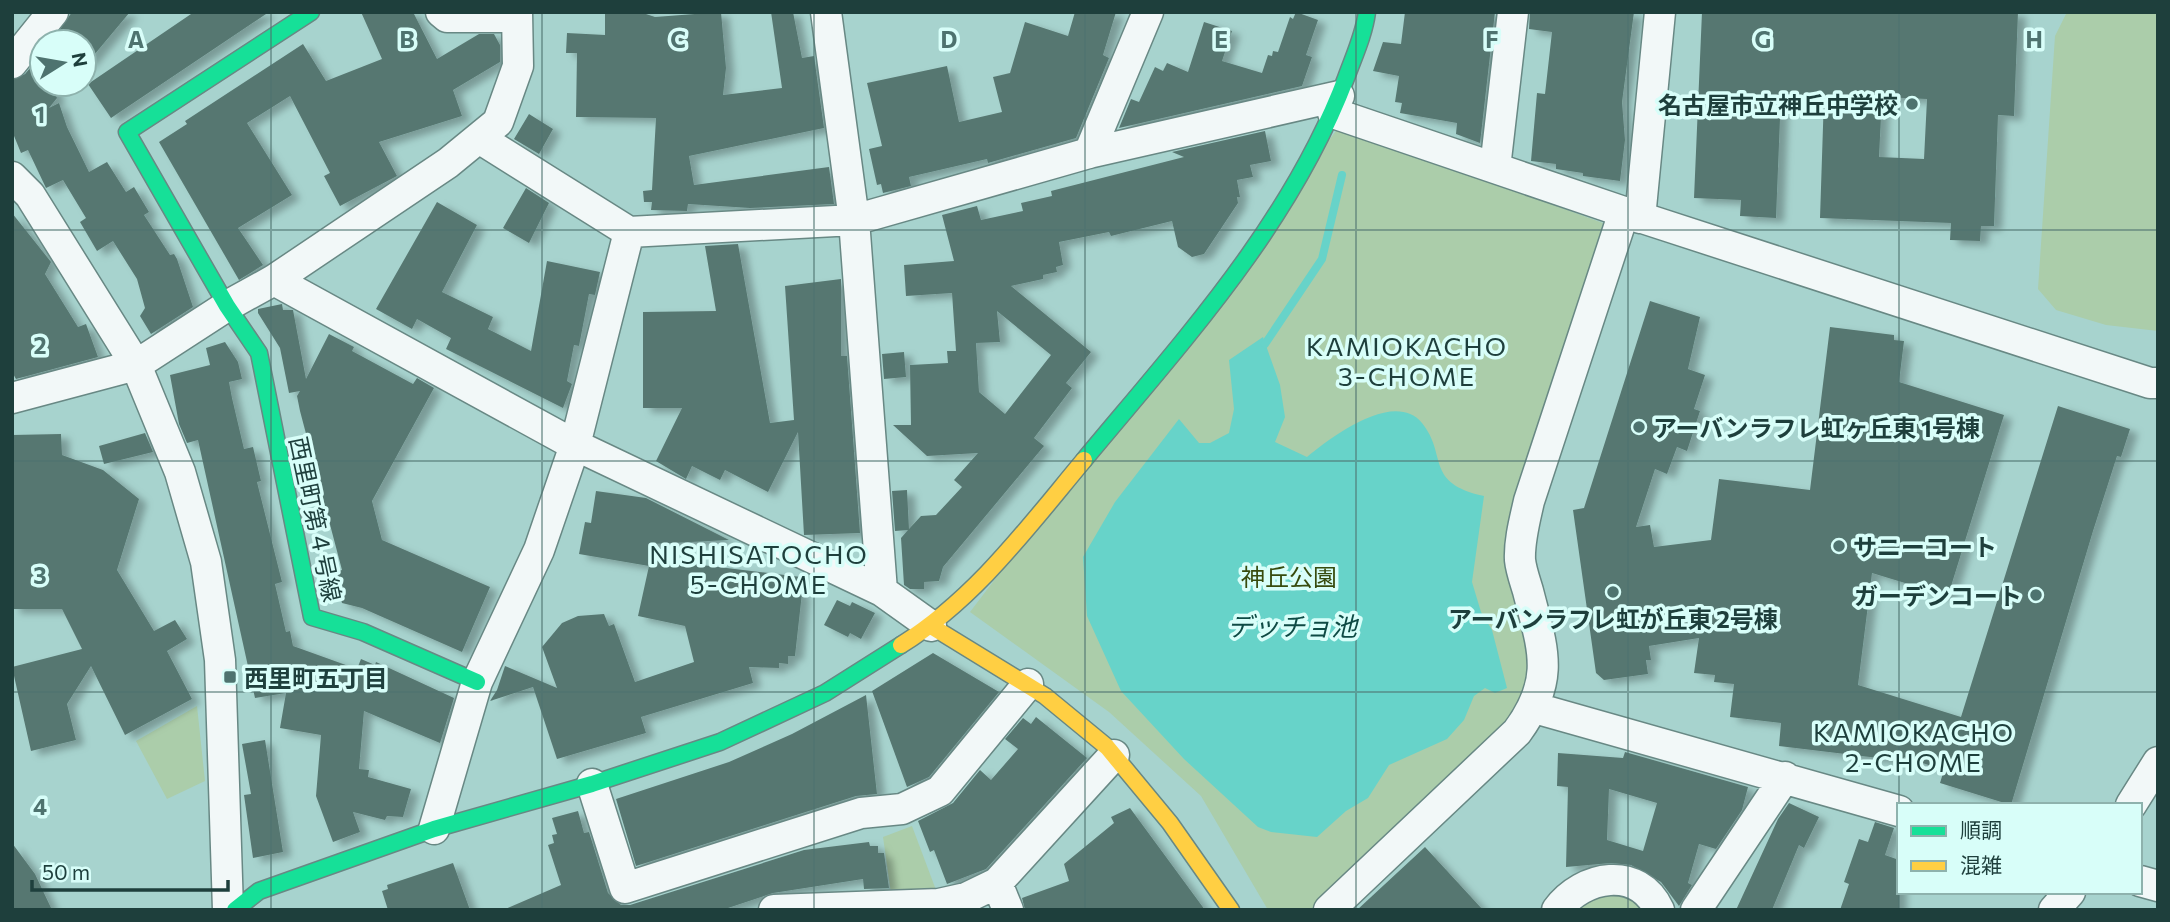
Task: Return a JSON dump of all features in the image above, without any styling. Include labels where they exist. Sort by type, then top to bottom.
[{"type":"street","points":[[12,63],[53,12]]},
{"type":"street","points":[[227,306],[214,279],[127,132],[311,12]]},
{"type":"street","points":[[12,398],[136,365],[227,306],[274,280],[448,163],[498,122],[518,66],[517,15],[447,17],[441,12]]},
{"type":"street","points":[[826,12],[854,220],[881,591]]},
{"type":"street","points":[[1088,153],[1148,12]]},
{"type":"street","points":[[235,910],[434,829],[592,784],[720,742],[825,694],[931,626],[996,566],[1209,309],[1286,200],[1336,104],[1365,28],[1367,12]]},
{"type":"street","points":[[1495,168],[1513,12]]},
{"type":"street","points":[[1329,910],[1517,732],[1535,708],[1545,670],[1542,647],[1520,559],[1523,528],[1529,501],[1632,215],[1660,12]]},
{"type":"street","points":[[479,138],[629,232],[854,220],[1088,153],[1336,104],[1495,168],[1632,215],[2150,383],[2158,383]]},
{"type":"street","points":[[12,177],[38,206],[136,365],[180,472],[206,562],[220,660],[228,910]]},
{"type":"street","points":[[434,829],[477,682],[540,550],[575,445],[629,232]]},
{"type":"street","points":[[274,280],[575,445],[881,591],[931,626],[1028,684],[1114,755],[1229,903],[1231,910]]},
{"type":"street","name":"西里町第４号線","points":[[227,306],[259,354],[312,617],[363,632],[477,682]]},
{"type":"street","points":[[592,784],[625,888],[860,813],[902,809],[940,791],[1028,684]]},
{"type":"street","points":[[1535,708],[1897,810]]},
{"type":"street","points":[[774,910],[939,905],[966,898],[1002,896],[1114,755]]},
{"type":"street","points":[[2132,803],[2158,762]]},
{"type":"street","points":[[1696,910],[1785,777]]},
{"type":"street","points":[[1557,910],[1569,894],[1598,879],[1632,883],[1654,899],[1659,910]]},
{"type":"street","points":[[2054,910],[2068,894]]},
{"type":"green space","points":[[2067,12],[2158,12],[2158,331],[2106,325],[2056,310],[2038,289],[2055,36]]},
{"type":"green space","name":"神丘公園","points":[[1339,127],[1603,223],[1522,488],[1536,675],[1522,717],[1311,910],[1268,910],[1201,796],[1109,712],[970,612]]},
{"type":"green space","points":[[197,706],[205,781],[167,799],[136,741]]},
{"type":"green space","points":[[912,826],[936,890],[891,893],[883,837]]},
{"type":"green space","points":[[1598,894],[1627,895],[1646,910],[1574,910]]},
{"type":"water","name":"デッチョ池","points":[[1263,337],[1280,385],[1285,417],[1275,442],[1307,457],[1363,420],[1395,411],[1410,414],[1422,423],[1430,435],[1445,476],[1453,484],[1484,496],[1472,582],[1481,612],[1492,630],[1507,688],[1495,693],[1485,688],[1474,696],[1464,720],[1447,739],[1389,765],[1368,798],[1346,811],[1317,837],[1271,832],[1258,827],[1184,759],[1121,691],[1087,616],[1083,557],[1115,502],[1179,419],[1199,443],[1210,443],[1229,433],[1234,409],[1229,360]]},
{"type":"building","points":[[72,12],[130,12],[98,50],[98,28],[61,28]]},
{"type":"building","points":[[194,12],[269,12],[111,118],[97,98],[98,77]]},
{"type":"building","points":[[361,12],[413,12],[437,59],[479,34],[494,34],[500,45],[500,62],[453,90],[462,116],[379,142],[397,176],[340,206],[324,176],[330,173],[290,96],[247,123],[292,195],[238,228],[263,265],[239,280],[159,142],[187,124],[185,121],[303,44],[326,81],[382,59]]},
{"type":"building","points":[[605,12],[640,12],[655,17],[721,12],[726,68],[723,95],[782,88],[771,12],[793,12],[802,58],[814,56],[824,128],[689,156],[694,185],[829,167],[834,204],[750,208],[688,204],[687,211],[651,210],[652,202],[644,202],[643,191],[652,190],[656,118],[576,117],[577,53],[566,53],[567,33],[605,35]]},
{"type":"building","points":[[1075,12],[1116,12],[1103,55],[1109,58],[1076,138],[988,163],[987,159],[909,177],[911,186],[883,193],[881,184],[877,185],[869,149],[882,146],[867,83],[947,66],[959,122],[1002,112],[993,77],[1010,73],[1025,22],[1068,36]]},
{"type":"building","points":[[1296,12],[1318,20],[1306,55],[1312,57],[1302,86],[1119,128],[1131,99],[1139,102],[1155,67],[1163,71],[1167,63],[1188,72],[1204,22],[1232,31],[1222,61],[1262,73],[1268,55],[1272,56],[1273,51],[1278,52],[1290,17],[1293,19]]},
{"type":"building","points":[[1405,12],[1495,12],[1480,143],[1456,134],[1457,123],[1400,113],[1402,103],[1395,102],[1399,76],[1373,71],[1383,42],[1401,44]]},
{"type":"building","points":[[1530,12],[1634,12],[1622,102],[1625,140],[1620,181],[1583,176],[1583,173],[1556,169],[1556,164],[1531,161],[1537,93],[1545,94],[1552,32],[1529,29]]},
{"type":"building","points":[[1702,12],[2018,12],[2014,116],[1998,115],[1994,226],[1981,226],[1980,241],[1950,240],[1951,223],[1820,218],[1824,96],[1781,94],[1776,218],[1740,216],[1741,200],[1694,198]],"holes":[[[1882,97],[1927,99],[1924,159],[1879,157]]]},
{"type":"building","points":[[28,70],[28,98],[57,98],[49,108],[59,103],[67,127],[89,172],[107,162],[126,192],[134,187],[149,212],[144,215],[170,255],[174,254],[177,259],[193,307],[151,334],[140,316],[145,308],[137,279],[113,241],[97,251],[80,222],[86,218],[63,180],[46,188],[28,150],[21,153],[12,131],[12,80]]},
{"type":"building","points":[[529,114],[553,129],[539,154],[514,139]]},
{"type":"building","points":[[1265,131],[1271,161],[1250,165],[1253,177],[1237,180],[1240,197],[1237,197],[1238,203],[1204,254],[1192,257],[1178,247],[1172,221],[1111,236],[1109,232],[1059,242],[1063,265],[1056,267],[1057,272],[1043,275],[1043,279],[1011,286],[1091,352],[1066,383],[1072,388],[1034,438],[1044,446],[943,567],[939,581],[924,582],[924,589],[910,589],[904,585],[901,538],[908,530],[895,531],[892,491],[907,490],[909,529],[921,516],[936,515],[962,487],[954,480],[978,453],[927,456],[893,425],[911,425],[910,365],[948,363],[947,351],[956,351],[952,293],[906,296],[904,265],[954,261],[942,215],[977,206],[981,220],[1023,211],[1021,203],[1052,196],[1051,191],[1184,157],[1172,152]],"holes":[[[997,311],[1051,355],[1005,414],[979,392],[976,343],[1000,342]]]},
{"type":"building","points":[[526,188],[549,203],[529,243],[503,228]]},
{"type":"building","points":[[437,202],[477,225],[442,292],[493,317],[488,329],[531,351],[547,261],[600,272],[595,295],[589,294],[579,346],[574,345],[567,381],[572,384],[563,408],[446,349],[451,338],[417,319],[412,329],[376,309]]},
{"type":"building","points":[[12,213],[51,262],[45,274],[78,327],[86,324],[98,357],[16,379],[12,372]]},
{"type":"building","points":[[738,244],[770,423],[794,420],[785,286],[841,279],[841,356],[847,356],[860,533],[804,535],[798,432],[768,492],[725,470],[720,480],[692,466],[686,479],[656,461],[682,408],[643,408],[643,312],[716,311],[705,246]]},
{"type":"building","points":[[1650,301],[1700,317],[1688,369],[1705,375],[1694,409],[1700,411],[1687,451],[1677,447],[1667,474],[1655,469],[1636,527],[1650,525],[1654,547],[1711,540],[1719,479],[1810,490],[1830,327],[1894,335],[1894,340],[1904,341],[1899,382],[2004,415],[1948,596],[1872,573],[1858,685],[1961,717],[2058,406],[2130,429],[2121,457],[2117,456],[2093,531],[2012,803],[1940,783],[1944,770],[1904,757],[1903,761],[1779,746],[1781,723],[1730,717],[1734,684],[1714,682],[1715,675],[1694,673],[1699,638],[1649,646],[1651,660],[1646,660],[1648,674],[1604,680],[1596,673],[1573,510],[1584,508]]},
{"type":"building","points":[[282,304],[283,310],[293,310],[306,379],[329,334],[354,347],[352,351],[413,384],[417,378],[434,388],[372,501],[382,540],[490,587],[462,652],[362,608],[342,603],[334,572],[342,570],[300,411],[297,396],[300,391],[289,393],[280,348],[258,313],[258,309]]},
{"type":"building","points":[[225,342],[238,362],[242,379],[229,382],[232,398],[244,449],[253,447],[261,481],[257,482],[282,582],[275,584],[286,632],[290,631],[293,646],[357,669],[361,659],[375,665],[376,662],[454,698],[440,743],[364,711],[359,769],[369,770],[368,777],[411,789],[403,817],[387,816],[385,820],[353,812],[360,832],[333,842],[316,796],[321,735],[280,728],[286,693],[255,698],[198,440],[187,443],[179,424],[170,375],[210,365],[206,348]]},
{"type":"building","points":[[904,352],[906,377],[884,379],[882,354]]},
{"type":"building","points":[[145,433],[153,452],[104,464],[99,446]]},
{"type":"building","points":[[61,434],[62,455],[103,470],[139,499],[117,570],[154,631],[175,620],[187,639],[167,651],[192,699],[125,735],[91,666],[67,704],[76,740],[31,751],[12,667],[82,649],[62,609],[12,609],[12,435]]},
{"type":"building","points":[[596,491],[646,498],[729,540],[653,544],[652,559],[801,577],[799,593],[802,593],[795,656],[788,656],[788,664],[779,663],[779,668],[749,667],[753,683],[641,717],[646,733],[557,759],[533,687],[490,701],[497,690],[505,666],[557,688],[542,647],[562,623],[578,616],[604,614],[609,626],[614,624],[635,682],[694,662],[685,626],[638,616],[649,566],[579,554],[585,522],[591,523]]},
{"type":"building","points":[[837,600],[850,606],[852,602],[875,613],[861,639],[850,633],[848,637],[824,625]]},
{"type":"building","points":[[933,653],[999,692],[929,777],[907,787],[872,691]]},
{"type":"building","points":[[866,695],[877,794],[856,796],[636,866],[616,799],[729,762],[792,734]]},
{"type":"building","points":[[1036,717],[1087,758],[986,869],[947,884],[934,850],[930,852],[918,821],[953,803],[980,770],[991,780],[1018,749],[1005,739],[1023,718],[1031,724]]},
{"type":"building","points":[[265,740],[283,852],[253,858],[244,795],[251,794],[242,744]]},
{"type":"building","points":[[1625,752],[1748,787],[1742,810],[1716,849],[1699,844],[1688,883],[1692,885],[1679,906],[1661,882],[1631,865],[1611,863],[1566,867],[1568,787],[1557,786],[1558,753],[1623,758]],"holes":[[[1609,789],[1657,803],[1643,851],[1607,840]]]},
{"type":"building","points":[[1789,803],[1819,817],[1804,848],[1799,845],[1772,910],[1736,910],[1778,819]]},
{"type":"building","points":[[1130,808],[1205,910],[1025,910],[1022,898],[1069,881],[1064,864],[1114,823],[1111,817]]},
{"type":"building","points":[[578,811],[584,833],[589,832],[608,893],[621,905],[630,905],[804,850],[869,842],[870,846],[878,846],[878,853],[884,853],[889,888],[864,889],[863,879],[773,893],[722,910],[503,910],[561,885],[548,845],[554,843],[552,835],[557,834],[552,818]]},
{"type":"building","points":[[1875,822],[1894,828],[1885,855],[1897,859],[1899,910],[1840,910],[1849,884],[1844,882],[1859,839],[1868,842]]},
{"type":"building","points":[[12,843],[35,874],[52,910],[12,910]]},
{"type":"building","points":[[1425,847],[1483,910],[1357,910]]},
{"type":"building","points":[[453,863],[470,910],[388,910],[382,891],[388,889],[387,885]]},
{"type":"waterway","points":[[1265,344],[1322,259],[1342,175]]},
{"type":"traffic: fast","points":[[311,12],[127,132],[227,306],[259,353],[312,617],[363,632],[477,682]]},
{"type":"traffic: fast","points":[[1084,460],[1231,280],[1296,183],[1346,78],[1364,29],[1367,12]]},
{"type":"traffic: fast","points":[[235,910],[259,891],[434,829],[592,784],[720,742],[825,693],[901,645]]},
{"type":"traffic: slow","points":[[901,645],[953,606],[1000,560],[1084,460]]},
{"type":"traffic: slow","points":[[931,626],[1045,696],[1107,747],[1170,823],[1231,910]]},
{"type":"place","name":"名古屋市立神丘中学校","points":[[1912,104]]},
{"type":"place","name":"アーバンラフレ虹ヶ丘東 1号棟","points":[[1639,427]]},
{"type":"place","name":"サニーコート","points":[[1839,546]]},
{"type":"place","name":"アーバンラフレ虹が丘東 2号棟","points":[[1613,592]]},
{"type":"place","name":"ガーデンコート","points":[[2036,595]]},
{"type":"place","name":"西里町五丁目","points":[[230,677]]},
{"type":"district","name":"KAMIOKACHO 3-CHOME","points":[[1407,360]]},
{"type":"district","name":"NISHISATOCHO 5-CHOME","points":[[759,568]]},
{"type":"district","name":"KAMIOKACHO 2-CHOME","points":[[1914,746]]}]
